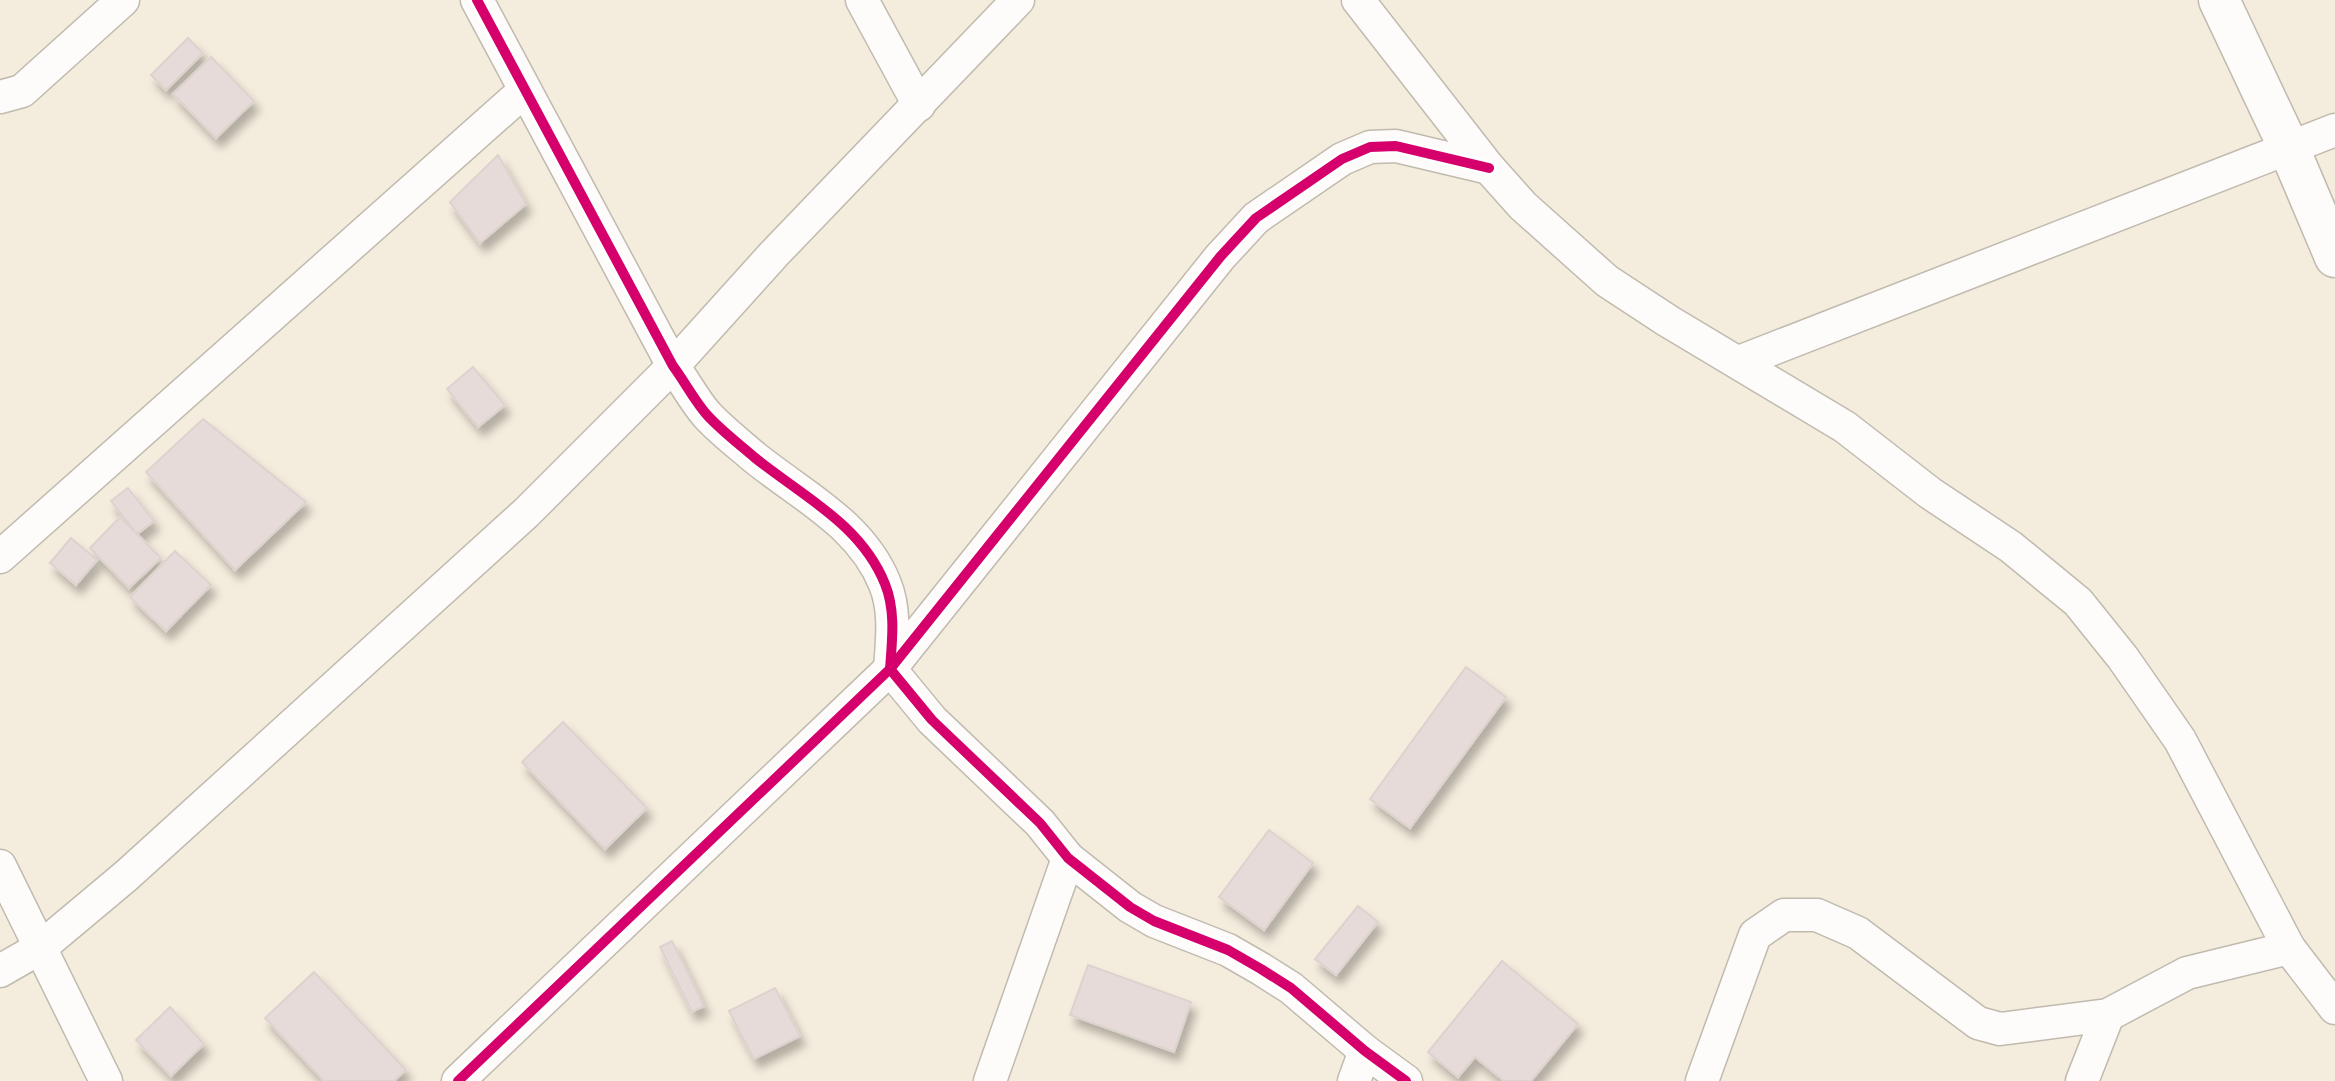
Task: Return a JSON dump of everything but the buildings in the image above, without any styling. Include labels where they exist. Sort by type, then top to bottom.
[{"type":"street","points":[[0,97],[22,91],[123,0]]},
{"type":"street","points":[[477,0],[673,366],[708,416],[755,458],[842,522],[867,550],[886,585],[893,621],[890,669],[932,720],[1040,823],[1068,858],[1130,907],[1154,921],[1228,950],[1261,969],[1291,988],[1359,1066],[1406,1081]]},
{"type":"street","points":[[862,0],[919,105]]},
{"type":"street","points":[[0,971],[40,948],[126,876],[526,513],[673,366],[774,254],[1018,0]]},
{"type":"street","points":[[1358,0],[1489,168],[1523,206],[1607,281],[1845,427],[1930,493],[2011,547],[2078,602],[2123,658],[2180,740],[2289,948],[2335,1008]]},
{"type":"street","points":[[2219,0],[2288,146],[2335,257]]},
{"type":"street","points":[[0,557],[524,91]]},
{"type":"street","points":[[1739,362],[2335,130]]},
{"type":"street","points":[[466,1078],[890,669],[1220,257],[1256,218],[1342,159],[1370,147],[1408,149],[1489,168]]},
{"type":"street","points":[[990,1081],[1068,858]]},
{"type":"street","points":[[0,866],[106,1081]]},
{"type":"street","points":[[1702,1081],[1755,935],[1784,915],[1817,915],[1858,933],[1978,1023],[2000,1029],[2108,1015],[2187,973],[2289,948]]},
{"type":"street","points":[[2082,1081],[2108,1015]]},
{"type":"cycle path","points":[[477,0],[673,366],[699,405],[754,457],[846,528],[874,563],[891,605],[890,669],[932,720],[1040,823],[1068,858],[1130,907],[1154,921],[1228,950],[1261,969],[1291,988],[1365,1051],[1406,1081]]},
{"type":"cycle path","points":[[458,1081],[890,669],[1220,257],[1256,218],[1342,159],[1370,147],[1396,146],[1489,168]]}]
